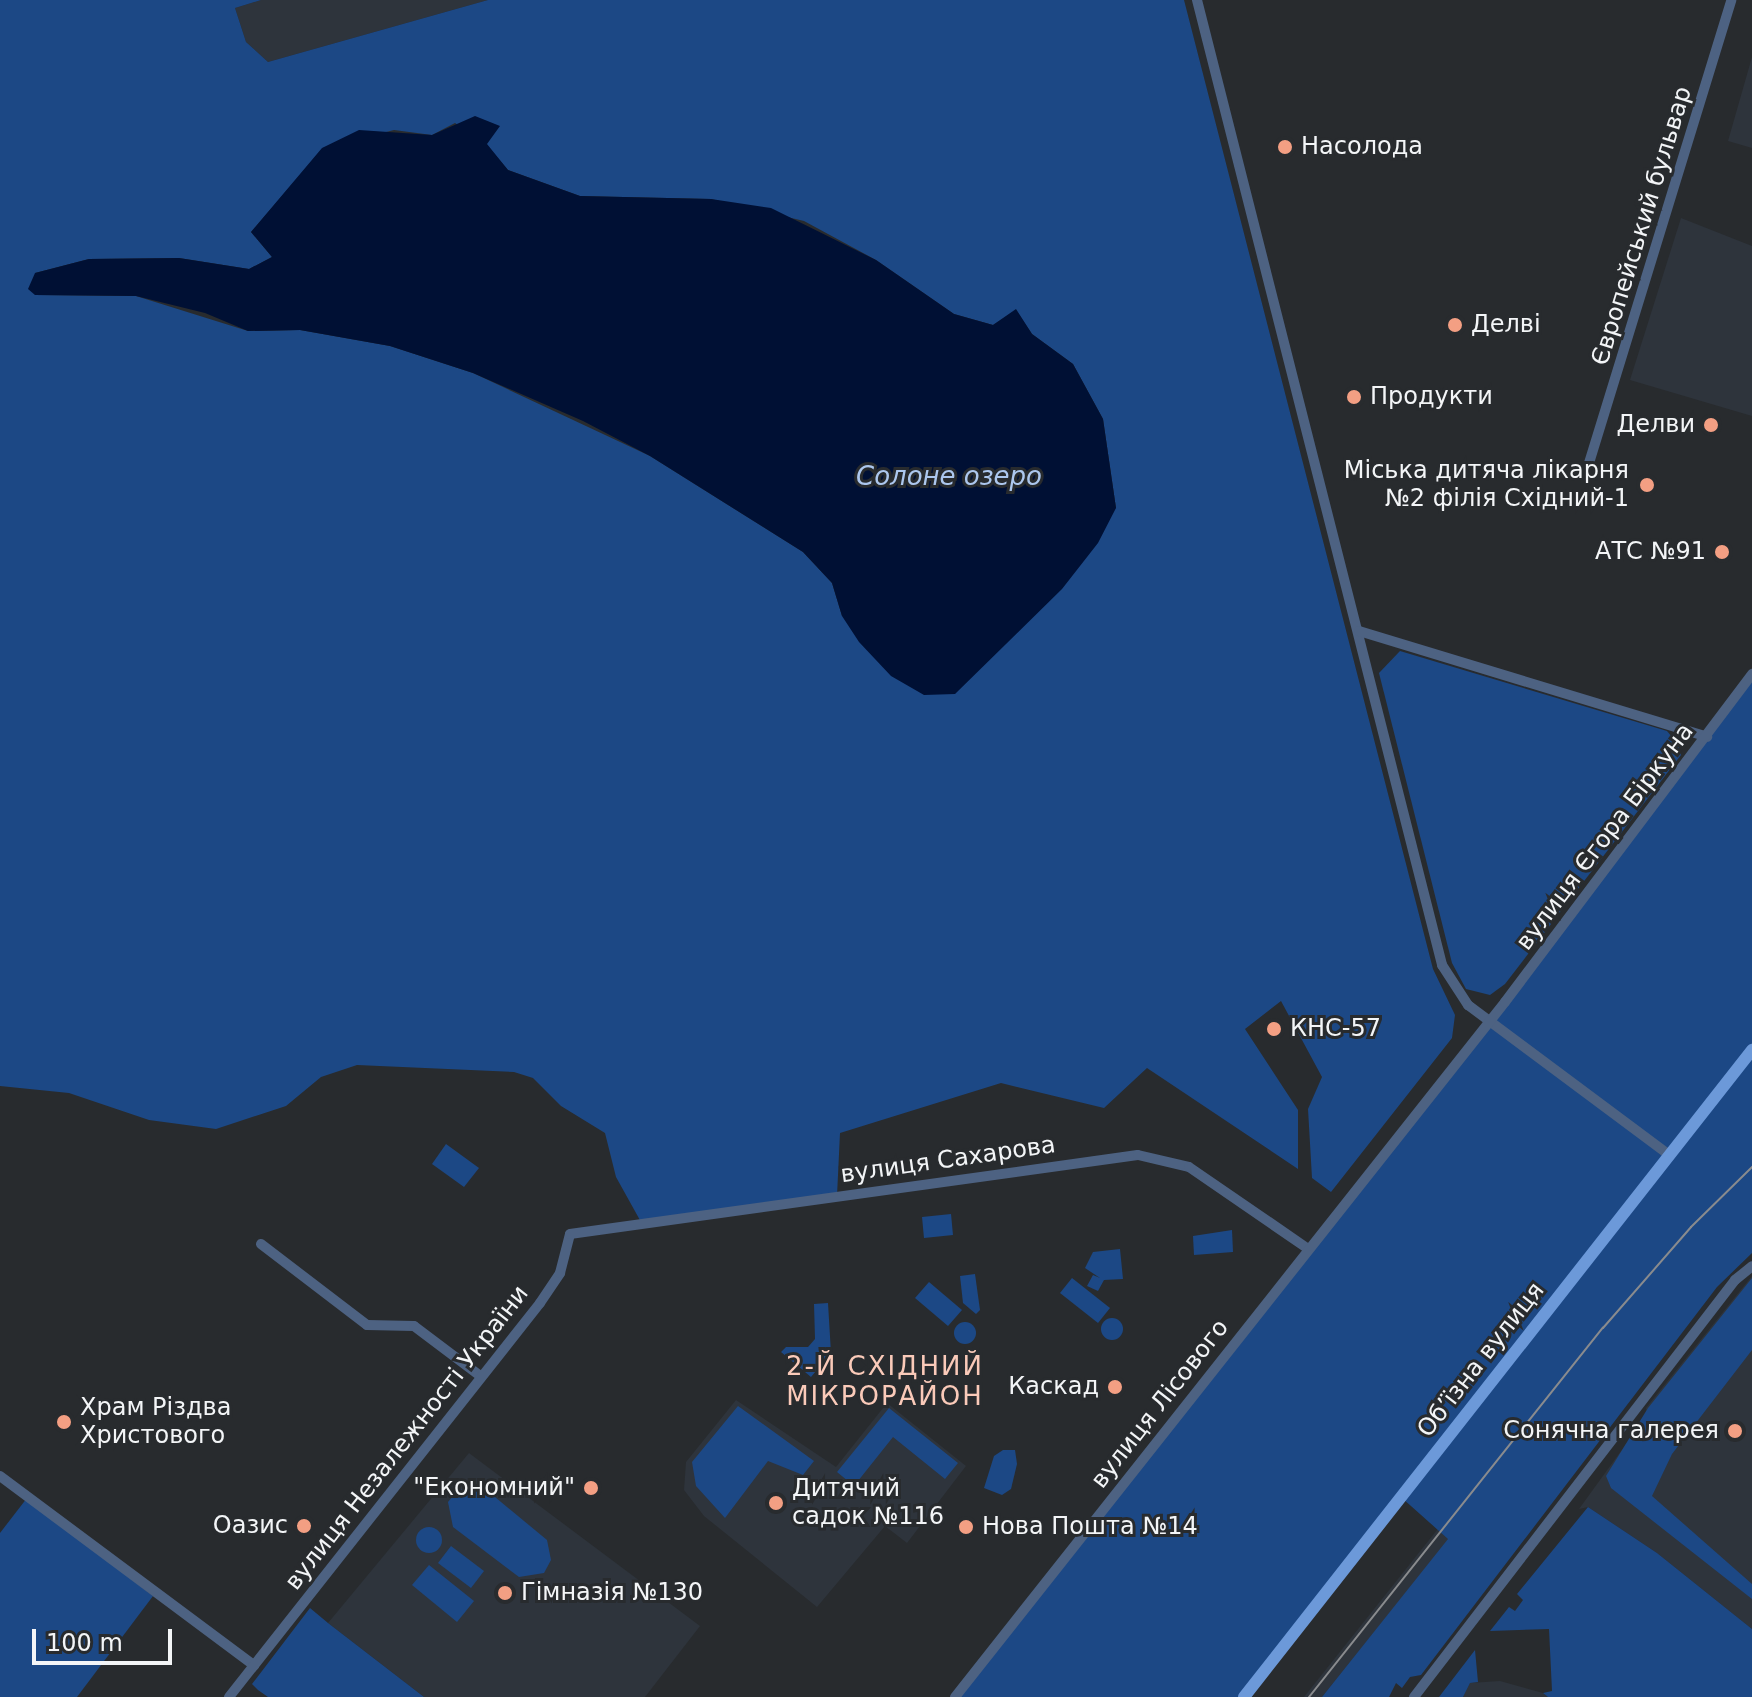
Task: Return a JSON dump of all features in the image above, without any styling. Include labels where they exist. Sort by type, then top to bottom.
[{"type":"main road","name":"Обʼїзна вулиця","points":[[1244,1697],[1752,1050]]},
{"type":"street","points":[[1197,0],[1442,965],[1457,994],[1489,1022],[1669,1155]]},
{"type":"street","name":"Європейський бульвар","points":[[1589,463],[1731,0]]},
{"type":"street","points":[[1359,631],[1707,737]]},
{"type":"street","name":"вулиця Єгора Біркуна","points":[[1307,1248],[1489,1022],[1752,674]]},
{"type":"street","name":"вулиця Сахарова","points":[[570,1234],[1138,1155],[1189,1167],[1307,1248]]},
{"type":"street","name":"вулиця Незалежності України","points":[[229,1697],[560,1273],[570,1234]]},
{"type":"street","points":[[261,1244],[367,1325],[414,1326],[479,1375]]},
{"type":"street","name":"вулиця Лісового","points":[[955,1697],[1307,1248]]},
{"type":"street","points":[[1414,1697],[1735,1280],[1752,1266]]},
{"type":"street","points":[[0,1476],[254,1665]]},
{"type":"shaded area","points":[[0,0],[261,0],[235,8],[246,42],[268,62],[488,0],[1184,0],[1433,969],[1455,1015],[1452,1038],[1331,1192],[1312,1178],[1308,1109],[1322,1077],[1281,1001],[1245,1029],[1298,1110],[1298,1169],[1147,1068],[1104,1108],[1001,1083],[840,1133],[837,1196],[641,1222],[616,1177],[605,1133],[561,1106],[533,1078],[514,1072],[357,1065],[321,1077],[286,1106],[216,1129],[149,1120],[69,1093],[0,1086]],"holes":[[[455,123],[486,144],[508,170],[580,196],[711,199],[804,221],[876,260],[954,314],[993,325],[1016,310],[1032,334],[1073,364],[1103,419],[1116,508],[842,616],[832,583],[803,552],[650,456],[473,373],[390,346],[300,330],[248,331],[136,296],[35,295],[35,273],[89,259],[179,258],[249,269],[272,257],[251,232],[323,148],[394,130],[432,135]]]},
{"type":"shaded area","points":[[261,0],[488,0],[268,62],[246,42],[235,8]]},
{"type":"shaded area","points":[[1752,57],[1752,148],[1728,141]]},
{"type":"shaded area","points":[[1681,218],[1752,246],[1752,416],[1630,380]]},
{"type":"shaded area","points":[[1400,651],[1667,731],[1677,743],[1681,755],[1505,984],[1490,995],[1466,989],[1452,963],[1379,673]]},
{"type":"shaded area","points":[[1752,674],[1752,1253],[1717,1287],[1421,1675],[1410,1677],[1402,1688],[1396,1683],[1389,1697],[1322,1697],[1448,1539],[1402,1498],[1244,1697],[955,1697],[1505,1002]]},
{"type":"shaded area","points":[[446,1144],[479,1168],[464,1187],[432,1164]]},
{"type":"shaded area","points":[[951,1214],[953,1235],[924,1238],[922,1217]]},
{"type":"shaded area","points":[[1232,1230],[1233,1252],[1194,1255],[1193,1236]]},
{"type":"shaded area","points":[[1120,1249],[1123,1279],[1104,1280],[1098,1291],[1087,1286],[1093,1275],[1100,1278],[1085,1268],[1093,1252]]},
{"type":"shaded area","points":[[975,1274],[980,1310],[976,1314],[963,1303],[960,1276]]},
{"type":"shaded area","points":[[1752,1276],[1752,1629],[1657,1553],[1588,1507],[1579,1509],[1647,1415],[1646,1408]]},
{"type":"shaded area","points":[[1072,1278],[1110,1308],[1098,1323],[1060,1293]]},
{"type":"shaded area","points":[[1752,1278],[1752,1350],[1672,1454],[1652,1496],[1752,1584],[1752,1599],[1611,1488],[1606,1476],[1648,1408]]},
{"type":"shaded area","points":[[1637,1279],[1449,1539],[1322,1697],[1304,1697]]},
{"type":"shaded area","points":[[929,1282],[962,1310],[948,1326],[915,1298]]},
{"type":"shaded area","points":[[828,1303],[831,1353],[811,1377],[781,1352],[786,1347],[808,1347],[815,1339],[814,1304]]},
{"type":"shaded area","points":[[1108,1318],[1116,1318],[1123,1329],[1116,1340],[1108,1340],[1101,1333],[1101,1325]]},
{"type":"shaded area","points":[[961,1322],[969,1322],[976,1333],[969,1344],[961,1344],[954,1337],[954,1329]]},
{"type":"shaded area","name":"Дитячий садок №116","points":[[736,1400],[836,1467],[887,1403],[966,1466],[907,1543],[885,1526],[817,1607],[704,1516],[684,1490],[686,1462]]},
{"type":"shaded area","points":[[738,1406],[814,1461],[803,1475],[768,1461],[725,1518],[696,1486],[692,1462]]},
{"type":"shaded area","points":[[889,1408],[958,1463],[945,1479],[893,1437],[854,1486],[837,1472]]},
{"type":"shaded area","points":[[1003,1450],[1015,1450],[1017,1464],[1011,1489],[1002,1495],[984,1488],[994,1456]]},
{"type":"shaded area","name":"Гімназія №130","points":[[469,1453],[700,1626],[645,1697],[424,1697],[328,1623]]},
{"type":"shaded area","points":[[469,1487],[489,1492],[547,1540],[551,1560],[544,1573],[519,1577],[453,1527],[448,1502],[457,1491]]},
{"type":"shaded area","points":[[27,1498],[153,1596],[77,1697],[0,1697],[0,1533]]},
{"type":"shaded area","points":[[1588,1507],[1657,1553],[1752,1629],[1752,1697],[1548,1697],[1543,1693],[1552,1691],[1549,1629],[1490,1631],[1509,1607],[1515,1611],[1523,1600],[1517,1594]]},
{"type":"shaded area","points":[[429,1527],[438,1531],[442,1540],[438,1549],[429,1553],[420,1549],[416,1540],[420,1531]]},
{"type":"shaded area","points":[[451,1546],[484,1571],[471,1588],[438,1563]]},
{"type":"shaded area","points":[[429,1565],[474,1601],[457,1622],[412,1585]]},
{"type":"shaded area","points":[[310,1608],[424,1697],[268,1697],[258,1690],[252,1684]]},
{"type":"shaded area","points":[[1475,1650],[1478,1682],[1470,1683],[1463,1697],[1439,1697]]},
{"type":"shaded area","points":[[1500,1681],[1548,1697],[1463,1697],[1470,1683]]},
{"type":"water","name":"Солоне озеро","points":[[475,116],[500,126],[487,144],[508,170],[580,196],[711,199],[771,208],[876,260],[954,314],[993,325],[1016,309],[1032,334],[1073,364],[1103,419],[1116,508],[1098,543],[1062,589],[955,694],[924,695],[891,676],[859,642],[842,616],[832,583],[803,552],[650,456],[583,421],[473,373],[390,346],[300,330],[248,331],[205,313],[136,296],[35,295],[28,289],[35,273],[89,259],[179,258],[249,269],[272,257],[251,232],[322,148],[359,130],[432,135]]},
{"type":"tram line","points":[[1309,1697],[1603,1328],[1691,1227],[1752,1167]]},
{"type":"place","name":"Насолода","points":[[1285,147]]},
{"type":"place","name":"Делві","points":[[1455,325]]},
{"type":"place","name":"Продукти","points":[[1354,397]]},
{"type":"place","name":"Делви","points":[[1711,425]]},
{"type":"place","name":"Міська дитяча лікарня №2 філія Східний-1","points":[[1647,485]]},
{"type":"place","name":"АТС №91","points":[[1722,552]]},
{"type":"place","name":"КНС-57","points":[[1274,1029]]},
{"type":"place","name":"Каскад","points":[[1115,1387]]},
{"type":"place","name":"Храм Різдва Христового","points":[[64,1422]]},
{"type":"place","name":"Сонячна галерея","points":[[1735,1431]]},
{"type":"place","name":"\"Економний\"","points":[[591,1488]]},
{"type":"place","name":"Дитячий садок №116","points":[[776,1503]]},
{"type":"place","name":"Оазис","points":[[304,1526]]},
{"type":"place","name":"Нова Пошта №14","points":[[966,1527]]},
{"type":"place","name":"Гімназія №130","points":[[505,1593]]},
{"type":"district","name":"2-Й СХІДНИЙ МІКРОРАЙОН","points":[[885,1382]]}]
